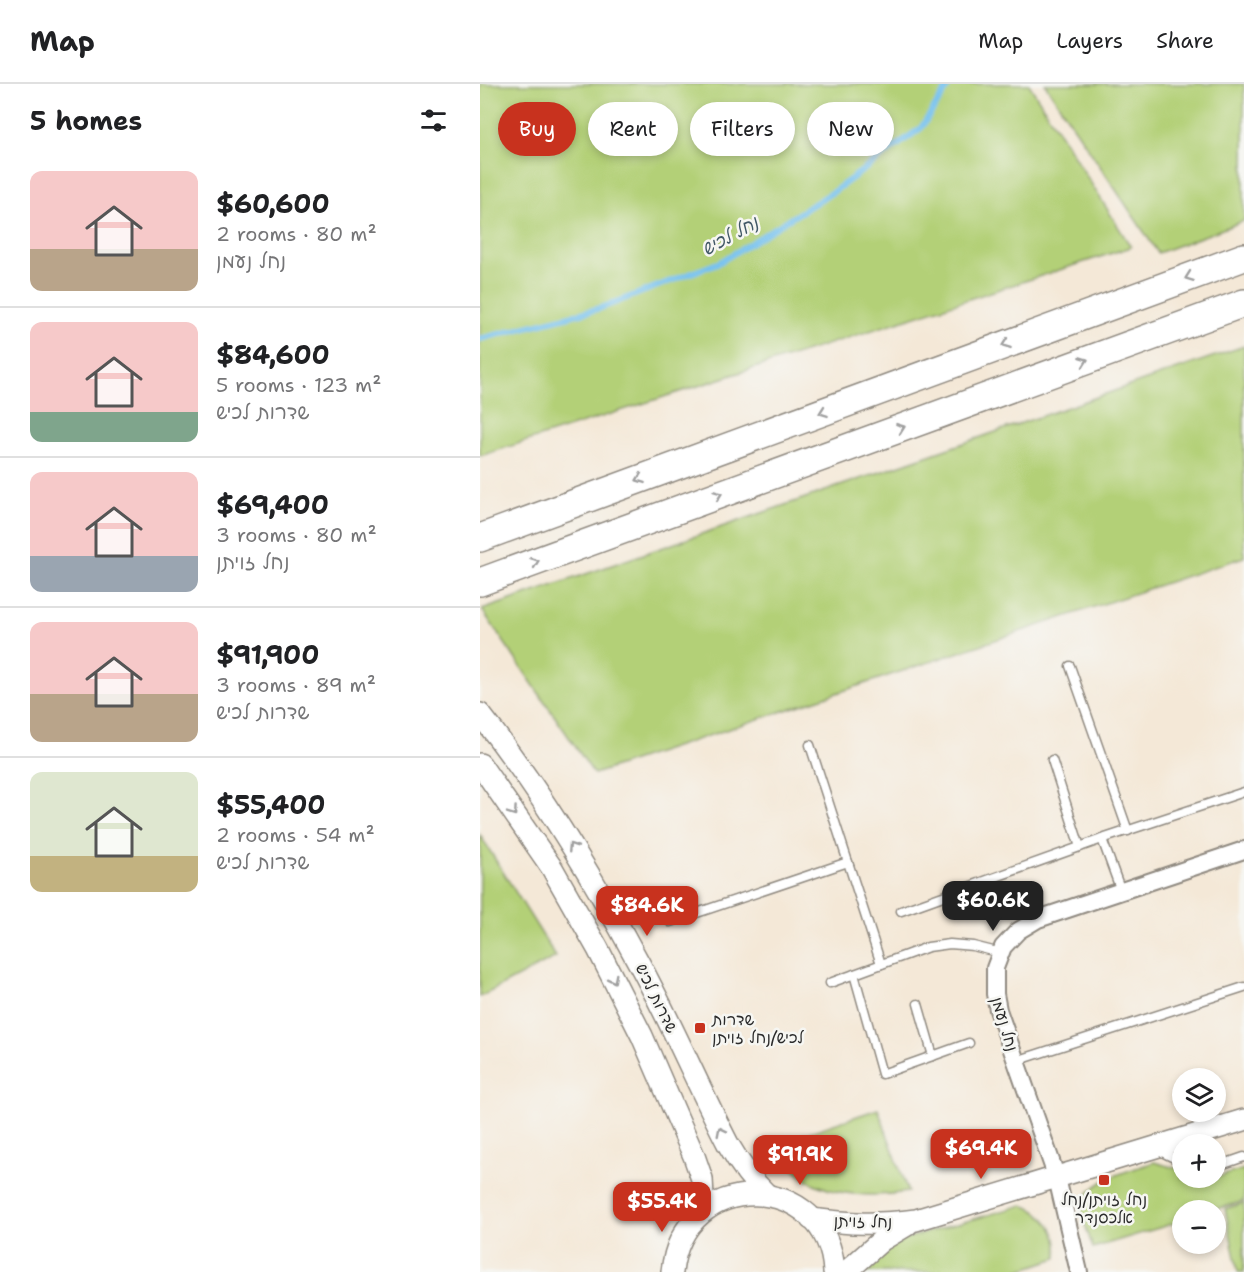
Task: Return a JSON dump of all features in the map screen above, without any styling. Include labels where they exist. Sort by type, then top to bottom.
[{"type":"highway","points":[[480,538],[1244,257]]},
{"type":"highway","points":[[480,582],[1244,303]]},
{"type":"street","name":"שדרות לכיש","points":[[480,714],[526,778],[586,869],[636,957],[728,1144],[752,1180],[767,1196]]},
{"type":"street","name":"שדרות לכיש","points":[[480,764],[552,868],[598,950],[642,1036],[702,1179],[703,1197],[699,1215]]},
{"type":"street","points":[[1000,953],[1010,939],[1038,919],[1244,850]]},
{"type":"street","name":"נחל נעמן","points":[[1000,953],[995,968],[995,994],[1016,1061],[1058,1178],[1079,1272]]},
{"type":"street","name":"נחל זויתן","points":[[811,1219],[879,1225],[916,1220],[1244,1120]]},
{"type":"street","points":[[671,1268],[682,1235],[699,1215],[716,1203],[736,1196],[767,1196],[796,1206],[811,1219],[828,1245],[834,1272]]},
{"type":"street","name":"נחל זויתן","points":[[846,1272],[882,1240],[916,1220]]},
{"type":"lane","points":[[1070,666],[1128,831]]},
{"type":"lane","points":[[810,745],[881,964]]},
{"type":"lane","points":[[1052,760],[1080,847]]},
{"type":"lane","points":[[901,911],[1102,839],[1244,792]]},
{"type":"lane","points":[[1102,839],[1121,891]]},
{"type":"lane","points":[[670,922],[848,862]]},
{"type":"lane","points":[[830,983],[928,947],[950,944],[973,946],[1000,953]]},
{"type":"lane","points":[[854,974],[882,1074],[969,1043]]},
{"type":"lane","points":[[1016,1061],[1244,987]]},
{"type":"lane","points":[[918,1004],[933,1056]]},
{"type":"lane","points":[[1155,1148],[1172,1157]]},
{"type":"lane","points":[[1226,1163],[1244,1157]]},
{"type":"green space","points":[[480,84],[1029,84],[1131,247],[480,456]]},
{"type":"green space","points":[[1045,84],[1244,84],[1244,221],[1158,253]]},
{"type":"green space","points":[[1244,346],[1244,557],[594,774],[482,610]]},
{"type":"green space","points":[[480,835],[556,957],[480,997]]},
{"type":"green space","points":[[878,1109],[908,1192],[870,1195],[830,1190],[807,1180],[769,1146]]},
{"type":"green space","points":[[1154,1162],[1172,1167],[1172,1188],[1226,1188],[1226,1175],[1244,1169],[1244,1201],[1226,1206],[1226,1200],[1172,1200],[1172,1224],[1093,1248],[1082,1212],[1085,1198],[1100,1183]]},
{"type":"green space","points":[[1244,1203],[1244,1272],[1238,1272],[1226,1209]]},
{"type":"green space","points":[[1023,1205],[1039,1213],[1050,1225],[1056,1240],[1057,1258],[1014,1272],[859,1272],[877,1254],[904,1239]]},
{"type":"waterway","name":"נחל לכיש","points":[[480,339],[601,308],[720,262],[833,192],[921,128],[950,84]]},
{"type":"place","name":"שדרות לכיש/נחל זויתן","points":[[700,1028]]},
{"type":"place","name":"נחל זויתן/נחל אלכסנדר","points":[[1104,1180]]}]
